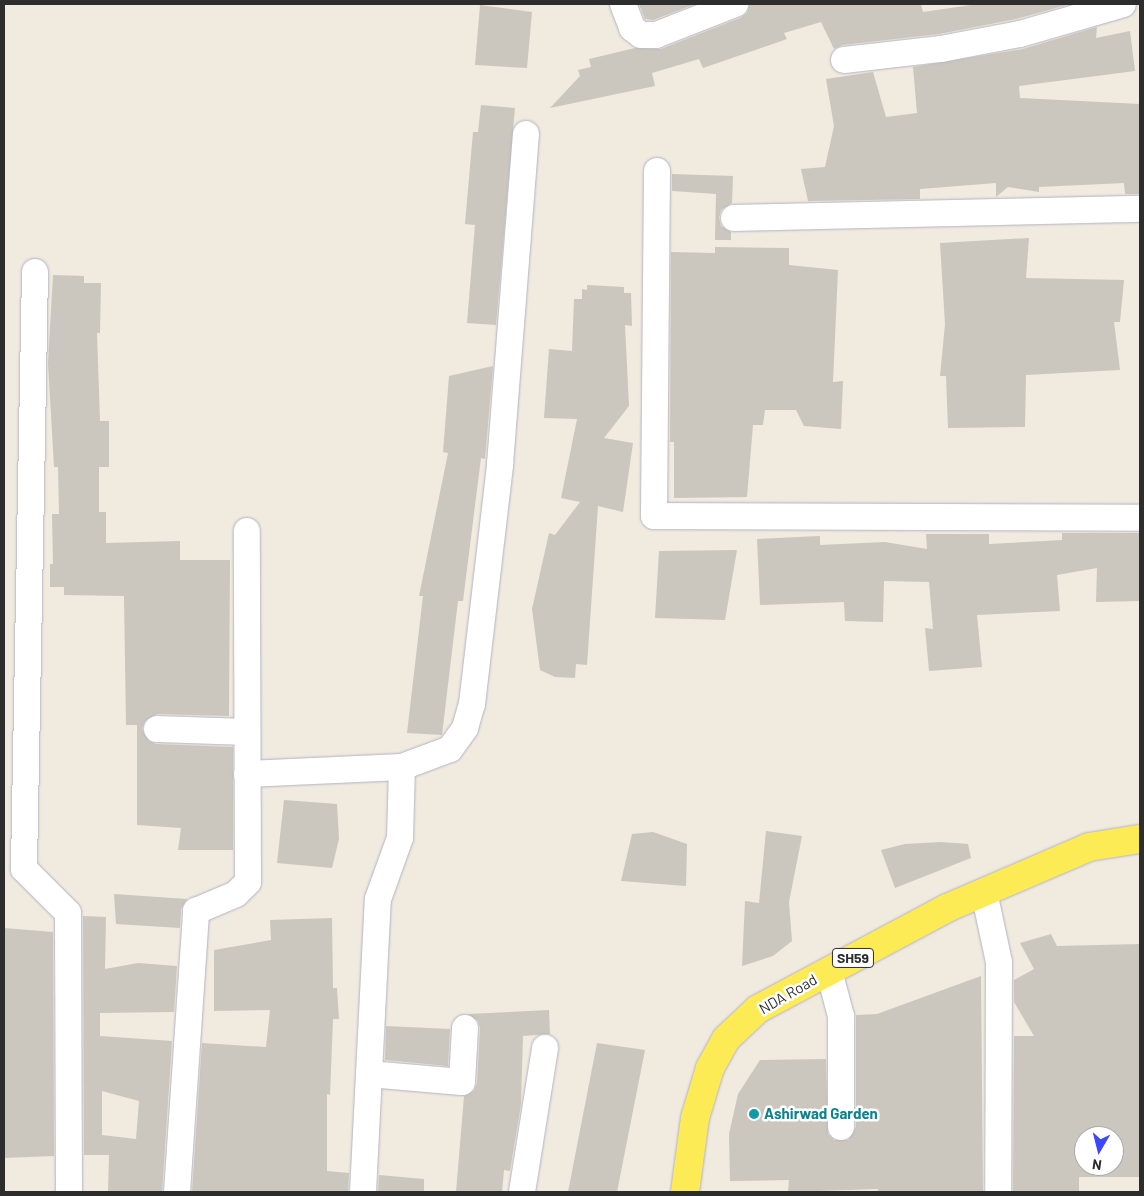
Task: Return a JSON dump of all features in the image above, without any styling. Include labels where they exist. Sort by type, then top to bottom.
[{"type":"main road","name":"NDA Road","points":[[685,1192],[695,1118],[710,1068],[726,1039],[758,1009],[984,892],[1089,847],[1140,839]]},
{"type":"street","points":[[623,4],[632,28],[641,35],[656,35],[735,4]]},
{"type":"street","points":[[844,60],[941,49],[1020,34],[1123,4]]},
{"type":"street","points":[[247,774],[402,767],[450,749],[465,728],[472,704],[500,464],[526,134]]},
{"type":"street","points":[[656,171],[654,516],[1140,518]]},
{"type":"street","points":[[734,218],[1140,209]]},
{"type":"street","points":[[35,272],[24,869],[68,913],[69,1192]]},
{"type":"street","points":[[177,1192],[196,911],[236,894],[248,882],[247,531]]},
{"type":"street","points":[[157,729],[247,732]]},
{"type":"street","points":[[363,1192],[378,899],[400,838],[402,767]]},
{"type":"street","points":[[984,892],[999,962],[998,1192]]},
{"type":"street","points":[[829,971],[841,1016],[841,1127]]},
{"type":"street","points":[[369,1074],[462,1082],[465,1028]]},
{"type":"street","points":[[522,1192],[545,1048]]},
{"type":"building","points":[[639,4],[695,4],[653,20],[645,19]]},
{"type":"building","points":[[750,4],[921,4],[923,12],[978,4],[1070,4],[1016,19],[939,34],[842,45],[834,49],[821,22],[784,33],[787,39],[703,68],[699,59],[652,73],[655,86],[550,108],[580,76],[578,70],[591,67],[589,59],[635,48],[661,49],[740,18],[747,13]]},
{"type":"building","points":[[480,5],[532,12],[527,68],[475,65]]},
{"type":"building","points":[[1097,27],[1096,38],[1130,31],[1135,71],[1019,86],[1020,98],[1140,104],[1140,194],[1125,194],[1124,183],[1039,187],[1039,192],[1008,187],[996,197],[996,183],[920,189],[920,199],[808,201],[801,169],[825,167],[834,126],[826,79],[873,72],[886,117],[917,113],[913,67],[1023,49]]},
{"type":"building","points":[[481,105],[515,108],[496,325],[467,323],[475,225],[465,224],[473,132],[478,132]]},
{"type":"building","points":[[672,174],[733,176],[732,203],[721,210],[719,218],[721,226],[731,232],[731,240],[715,240],[716,194],[672,191]]},
{"type":"building","points":[[1029,238],[1026,278],[1124,280],[1120,322],[1114,322],[1120,370],[1026,375],[1025,427],[948,428],[946,376],[940,376],[945,324],[940,243]]},
{"type":"building","points":[[715,247],[789,248],[789,265],[838,270],[833,382],[843,381],[841,429],[804,426],[796,410],[765,410],[763,425],[753,425],[747,497],[674,498],[674,442],[670,442],[671,252],[715,253]]},
{"type":"building","points":[[53,275],[84,276],[84,283],[101,283],[100,333],[97,333],[100,421],[109,421],[109,467],[99,467],[99,512],[106,512],[106,543],[180,541],[180,560],[230,560],[229,716],[157,714],[145,721],[142,729],[149,741],[156,744],[233,747],[233,850],[178,850],[181,828],[137,825],[137,725],[126,725],[124,596],[64,595],[64,587],[50,587],[50,564],[53,564],[52,514],[59,514],[58,467],[54,467],[48,363]]},
{"type":"building","points":[[587,285],[624,287],[624,293],[631,293],[632,326],[625,325],[629,406],[604,438],[633,443],[623,512],[598,506],[587,665],[576,664],[575,678],[555,677],[540,670],[532,609],[549,533],[555,535],[580,502],[561,498],[577,419],[544,418],[549,349],[572,351],[574,299],[582,299],[582,289],[587,290]]},
{"type":"building","points":[[493,366],[485,459],[481,458],[463,601],[458,601],[442,735],[407,733],[423,596],[419,596],[448,453],[443,452],[449,376]]},
{"type":"building","points":[[1062,533],[1140,533],[1140,601],[1096,602],[1097,568],[1057,575],[1060,611],[977,615],[982,667],[929,671],[925,628],[933,629],[929,582],[884,581],[883,622],[845,621],[844,602],[760,605],[757,539],[820,536],[820,545],[885,542],[927,549],[926,534],[989,534],[989,544],[1062,540]]},
{"type":"building","points":[[737,550],[725,620],[655,618],[659,551]]},
{"type":"building","points":[[284,800],[337,804],[339,839],[332,868],[277,863]]},
{"type":"building","points":[[766,831],[802,836],[789,902],[792,941],[773,956],[742,966],[745,901],[759,903]]},
{"type":"building","points":[[653,832],[687,844],[686,886],[621,881],[632,834]]},
{"type":"building","points":[[941,842],[968,844],[971,858],[895,888],[881,850],[905,844]]},
{"type":"building","points":[[114,894],[187,899],[181,909],[180,928],[116,924]]},
{"type":"building","points":[[83,916],[106,917],[105,969],[138,963],[177,966],[174,1012],[100,1013],[100,1036],[172,1041],[162,1192],[108,1192],[109,1155],[84,1155]],"holes":[[[102,1091],[139,1101],[136,1139],[102,1135]]]},
{"type":"building","points":[[332,918],[333,988],[337,988],[339,1019],[333,1019],[330,1095],[327,1094],[327,1171],[349,1173],[348,1192],[192,1192],[202,1043],[266,1047],[270,1010],[214,1011],[214,950],[271,940],[270,920]]},
{"type":"building","points":[[4,928],[53,932],[54,1156],[4,1158]]},
{"type":"building","points":[[1051,934],[1057,946],[1140,944],[1140,1177],[1079,1177],[1079,1192],[1013,1192],[1014,1036],[1034,1036],[1014,1002],[1014,980],[1034,969],[1020,943]]},
{"type":"building","points":[[981,976],[983,1192],[878,1192],[878,1189],[788,1192],[789,1180],[730,1181],[729,1134],[738,1094],[760,1060],[826,1059],[828,1134],[834,1140],[848,1140],[856,1127],[856,1015],[877,1014]]},
{"type":"building","points":[[549,1010],[550,1034],[523,1036],[521,1104],[510,1171],[504,1170],[502,1192],[456,1192],[464,1096],[474,1091],[477,1083],[480,1028],[478,1021],[468,1014]]},
{"type":"building","points":[[386,1026],[450,1029],[448,1066],[385,1060]]},
{"type":"building","points":[[597,1043],[645,1050],[617,1192],[568,1192]]},
{"type":"building","points":[[379,1175],[424,1179],[424,1192],[378,1192]]},
{"type":"place","name":"Ashirwad Garden","points":[[754,1114]]}]
